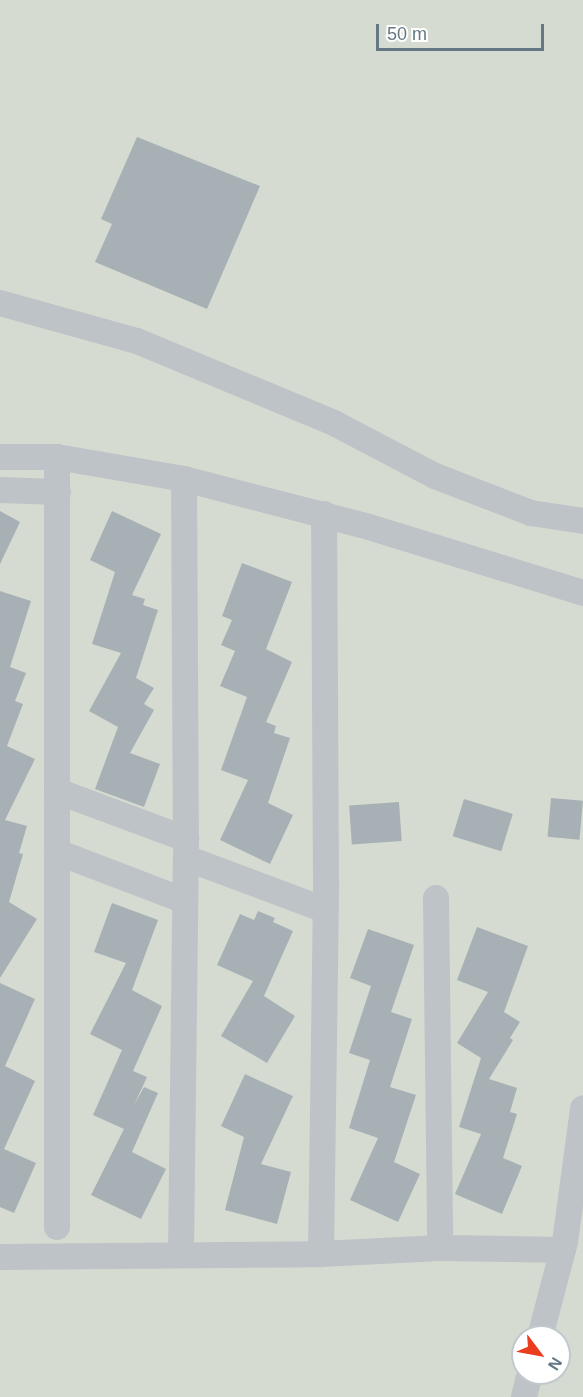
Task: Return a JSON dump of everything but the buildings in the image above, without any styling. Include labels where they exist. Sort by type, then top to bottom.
[{"type":"street","points":[[0,303],[137,341],[334,423],[435,476],[531,513],[583,521]]},
{"type":"street","points":[[0,457],[57,457],[184,479],[324,514],[583,593]]},
{"type":"street","points":[[57,457],[57,1227]]},
{"type":"street","points":[[181,1253],[186,849],[184,479]]},
{"type":"street","points":[[0,490],[58,492]]},
{"type":"street","points":[[321,1254],[325,910],[324,514]]},
{"type":"street","points":[[57,791],[325,910]]},
{"type":"street","points":[[57,852],[185,901]]},
{"type":"street","points":[[436,898],[440,1248]]},
{"type":"street","points":[[543,1325],[562,1250],[583,1108]]},
{"type":"street","points":[[0,1257],[181,1253],[321,1254],[440,1248],[562,1250]]},
{"type":"shaded area","points":[[0,0],[583,0],[583,1397],[0,1397]]}]
